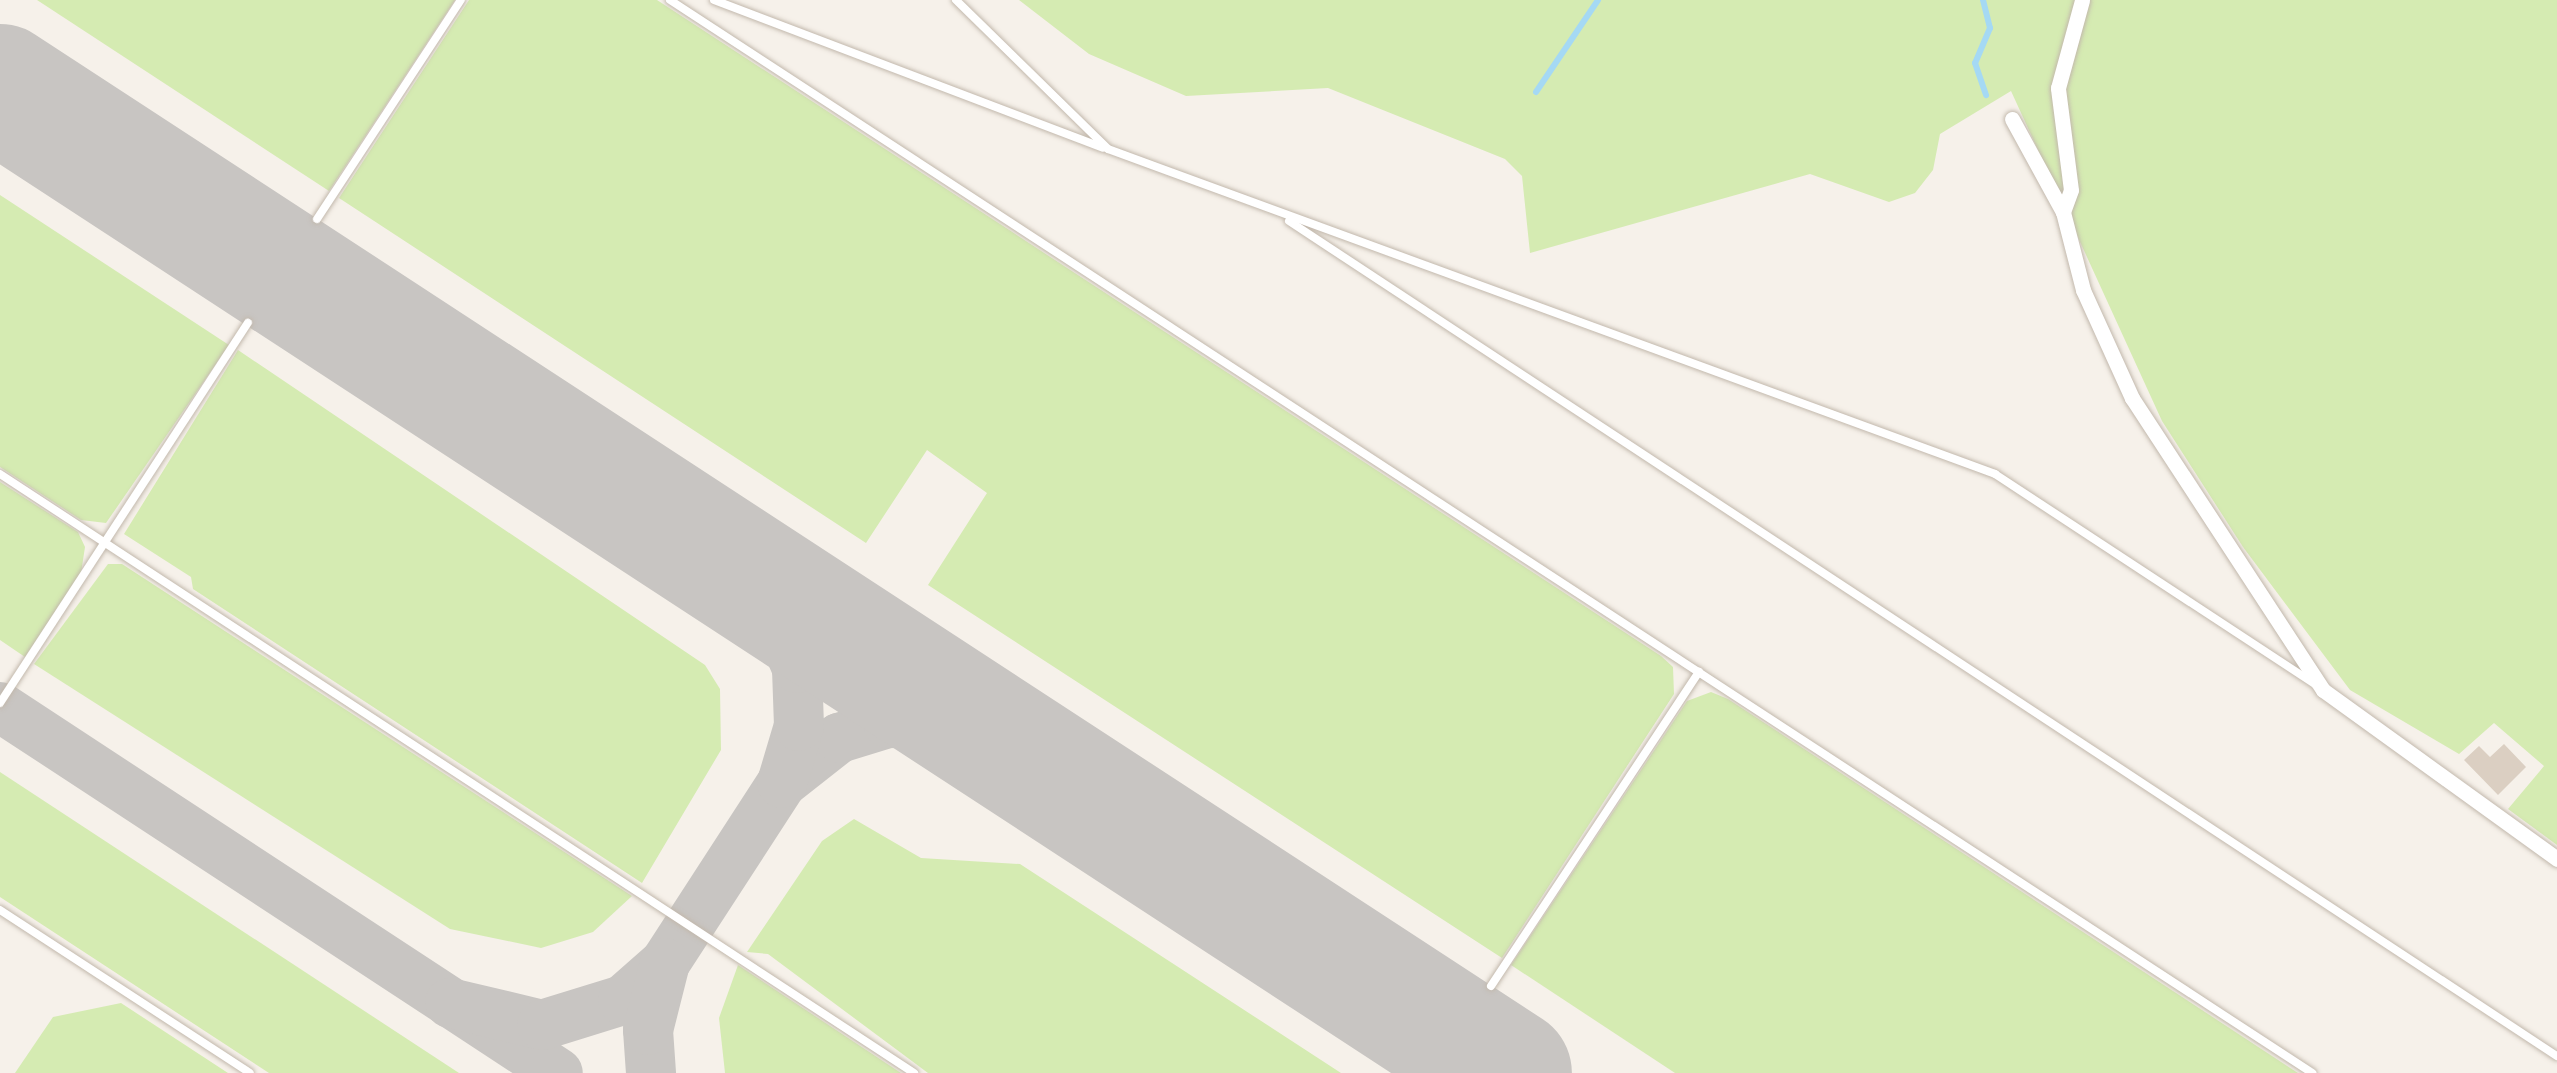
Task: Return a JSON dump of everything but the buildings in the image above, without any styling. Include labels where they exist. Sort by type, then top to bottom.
[{"type":"street","points":[[2063,212],[2072,190],[2058,88],[2082,0]]},
{"type":"street","points":[[2012,118],[2063,212],[2083,290],[2132,398],[2323,690],[2557,860]]},
{"type":"lane","points":[[317,219],[460,0]]},
{"type":"lane","points":[[670,0],[2312,1073]]},
{"type":"lane","points":[[714,0],[1286,218],[1995,474],[2323,690]]},
{"type":"lane","points":[[956,0],[1108,150]]},
{"type":"lane","points":[[1286,218],[2557,1056]]},
{"type":"lane","points":[[0,703],[248,323]]},
{"type":"lane","points":[[0,474],[914,1073]]},
{"type":"lane","points":[[1491,986],[1700,672]]},
{"type":"lane","points":[[0,910],[250,1073]]},
{"type":"green space","points":[[37,0],[455,0],[329,191]]},
{"type":"green space","points":[[469,0],[657,0],[1673,667],[1674,694],[1502,958],[928,585],[987,493],[927,450],[866,543],[339,198]]},
{"type":"green space","points":[[1019,0],[2557,0],[2557,845],[2508,809],[2544,766],[2494,723],[2459,754],[2350,690],[2243,547],[2162,421],[2011,91],[1940,134],[1933,170],[1915,193],[1889,202],[1810,174],[1530,253],[1522,176],[1505,159],[1328,88],[1186,96],[1089,54]]},
{"type":"green space","points":[[0,195],[229,345],[106,523],[81,520],[0,467]]},
{"type":"green space","points":[[238,350],[705,665],[720,689],[721,750],[642,883],[193,589],[191,577],[124,534]]},
{"type":"green space","points":[[0,482],[78,532],[85,547],[81,573],[25,657],[0,640]]},
{"type":"green space","points":[[108,564],[122,564],[632,896],[593,932],[541,948],[450,929],[34,664]]},
{"type":"green space","points":[[1711,692],[1728,699],[2298,1073],[1675,1073],[1511,965],[1687,701]]},
{"type":"green space","points":[[0,772],[459,1073],[269,1073],[0,897]]},
{"type":"green space","points":[[854,819],[921,858],[1020,864],[1341,1073],[928,1073],[768,954],[747,952],[822,841]]},
{"type":"green space","points":[[738,965],[901,1073],[725,1073],[719,1018]]},
{"type":"green space","points":[[121,1003],[228,1073],[15,1073],[53,1017]]},
{"type":"waterway","points":[[1536,92],[1598,0]]},
{"type":"waterway","points":[[1983,0],[1990,28],[1975,63],[1986,95]]},
{"type":"taxiway","points":[[450,1003],[542,1025],[623,1000],[665,963],[782,783],[799,726],[797,668],[771,608],[725,562]]},
{"type":"taxiway","points":[[0,707],[558,1073]]},
{"type":"taxiway","points":[[782,783],[839,738],[888,723],[951,724],[1024,757]]},
{"type":"taxiway","points":[[651,1073],[648,1030],[665,963]]},
{"type":"runway","points":[[0,88],[1508,1073]]}]
